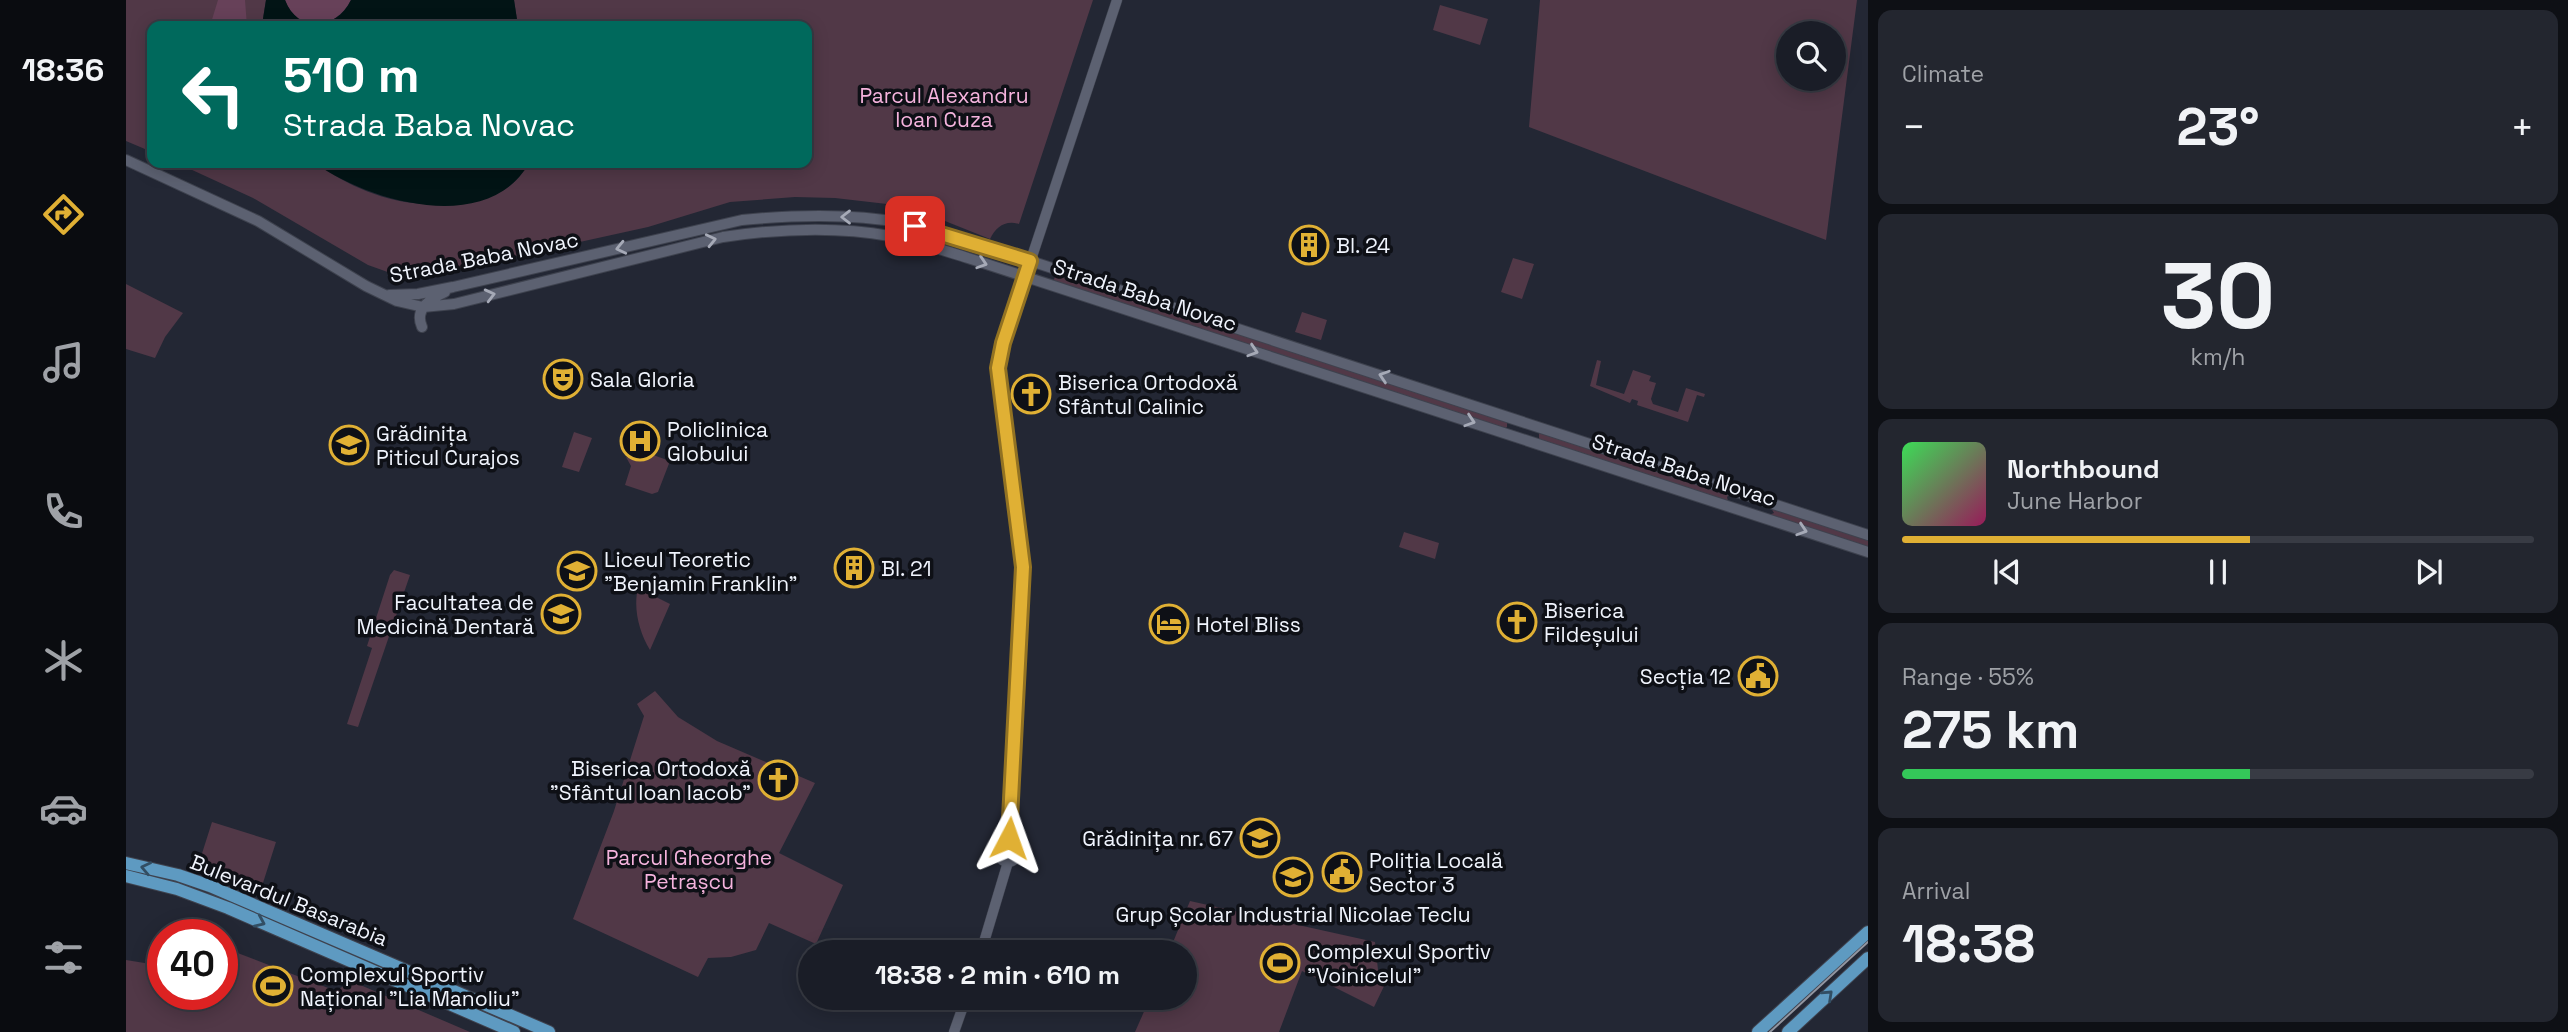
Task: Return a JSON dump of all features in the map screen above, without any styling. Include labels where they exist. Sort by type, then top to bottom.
[{"type":"main road","points":[[126,160],[258,221],[383,295]]},
{"type":"main road","name":"Strada Baba Novac","points":[[383,295],[418,293],[464,285],[720,224],[785,216],[857,217],[902,223],[1030,261],[1868,535]]},
{"type":"main road","name":"Strada Baba Novac","points":[[383,295],[423,307],[466,301],[723,237],[785,231],[839,231],[890,236],[1520,436],[1868,552]]},
{"type":"main road","points":[[422,327],[419,318],[423,307],[441,293],[464,285]]},
{"type":"main road","name":"Bulevardul Basarabia","points":[[126,863],[211,886],[549,1032]]},
{"type":"main road","name":"Bulevardul Basarabia","points":[[126,876],[177,889],[228,908],[514,1032]]},
{"type":"main road","points":[[1758,1032],[1868,932]]},
{"type":"main road","points":[[1788,1032],[1868,958]]},
{"type":"street","points":[[985,940],[1008,862],[1015,859],[1017,852],[1015,846],[1009,844],[1023,567],[998,368],[1030,261],[1117,0]]},
{"type":"street","points":[[954,1032],[962,1010]]},
{"type":"green space","points":[[126,0],[266,0],[264,21],[147,21],[147,150],[126,141]]},
{"type":"green space","name":"Parcul Alexandru Ioan Cuza","points":[[514,0],[1093,0],[1019,224],[1009,223],[1002,226],[990,239],[935,217],[887,204],[795,197],[730,202],[648,227],[425,276],[396,275],[368,265],[253,198],[188,168],[323,168],[367,191],[396,200],[425,204],[490,196],[515,182],[526,168],[812,168],[812,21],[517,21]]},
{"type":"green space","points":[[1540,0],[1857,0],[1846,85],[1846,21],[1776,21],[1776,91],[1845,91],[1826,240],[1529,127]]},
{"type":"green space","points":[[1440,5],[1488,19],[1480,45],[1433,30]]},
{"type":"green space","points":[[1513,258],[1534,264],[1522,299],[1501,292]]},
{"type":"green space","points":[[1056,274],[1507,422],[1507,427],[1053,282]]},
{"type":"green space","points":[[126,284],[183,313],[165,337],[155,358],[126,349]]},
{"type":"green space","points":[[1302,312],[1327,320],[1321,340],[1295,332]]},
{"type":"green space","points":[[1597,360],[1601,361],[1596,385],[1624,394],[1633,370],[1651,376],[1649,381],[1656,383],[1651,399],[1653,404],[1678,412],[1686,388],[1705,394],[1704,397],[1697,395],[1688,422],[1637,405],[1638,401],[1632,399],[1630,403],[1590,386]]},
{"type":"green space","points":[[574,432],[592,438],[579,472],[562,467]]},
{"type":"green space","points":[[1539,433],[1730,494],[1728,501],[1539,439]]},
{"type":"green space","points":[[639,450],[670,461],[658,492],[652,494],[625,485],[631,466],[626,457],[635,460]]},
{"type":"green space","points":[[1771,508],[1868,539],[1868,548],[1769,515],[1774,513]]},
{"type":"green space","points":[[1404,532],[1439,543],[1435,559],[1399,547]]},
{"type":"green space","points":[[394,570],[410,575],[358,727],[347,724],[372,648],[367,646]]},
{"type":"green space","points":[[638,588],[670,604],[650,650],[638,620]]},
{"type":"green space","name":"Parcul Gheorghe Petrașcu","points":[[655,691],[678,717],[717,741],[815,783],[779,853],[843,885],[818,940],[807,940],[769,923],[756,950],[731,957],[708,958],[698,977],[573,919],[614,811],[644,716],[637,704]]},
{"type":"green space","points":[[212,822],[276,842],[262,886],[198,866]]},
{"type":"green space","name":"Complexul Sportiv \"Voinicelul\"","points":[[1190,901],[1375,942],[1378,970],[1387,980],[1374,1007],[1302,971],[1279,1032],[1135,1032],[1145,1010],[1197,1010],[1197,940],[1174,940]]},
{"type":"green space","name":"Complexul Sportiv Național \"Lia Manoliu\"","points":[[238,953],[336,991],[351,981],[470,1032],[126,1032],[126,960],[147,963],[147,1010],[238,1010]]},
{"type":"shaded area","points":[[218,0],[245,0],[247,21],[212,21]]},
{"type":"shaded area","points":[[266,0],[285,0],[291,11],[304,21],[264,21]]},
{"type":"shaded area","points":[[285,0],[351,0],[336,18],[329,21],[304,21],[291,11]]},
{"type":"shaded area","points":[[351,0],[514,0],[517,21],[329,21],[345,10]]},
{"type":"shaded area","points":[[323,168],[525,168],[510,186],[486,199],[458,205],[427,205],[396,199],[365,190]]},
{"type":"tram line","points":[[1770,1032],[1868,942]]},
{"type":"place","name":"Bl. 24","points":[[1309,245]]},
{"type":"place","name":"Sala Gloria","points":[[563,379]]},
{"type":"place","name":"Biserica Ortodoxă Sfântul Calinic","points":[[1031,394]]},
{"type":"place","name":"Policlinica Globului","points":[[640,441]]},
{"type":"place","name":"Grădinița Piticul Curajos","points":[[349,445]]},
{"type":"place","name":"Bl. 21","points":[[854,568]]},
{"type":"place","name":"Liceul Teoretic \"Benjamin Franklin\"","points":[[577,571]]},
{"type":"place","name":"Facultatea de Medicină Dentară","points":[[561,614]]},
{"type":"place","name":"Biserica Fildeșului","points":[[1517,622]]},
{"type":"place","name":"Hotel Bliss","points":[[1169,624]]},
{"type":"place","name":"Secția 12","points":[[1758,676]]},
{"type":"place","name":"Biserica Ortodoxă \"Sfântul Ioan Iacob\"","points":[[778,780]]},
{"type":"place","name":"Grădinița nr. 67","points":[[1260,838]]},
{"type":"place","name":"Poliția Locală Sector 3","points":[[1342,872]]},
{"type":"place","name":"Grup Școlar Industrial Nicolae Teclu","points":[[1293,877]]},
{"type":"place","name":"Complexul Sportiv \"Voinicelul\"","points":[[1280,963]]},
{"type":"place","name":"Complexul Sportiv Național \"Lia Manoliu\"","points":[[273,986]]},
{"type":"route","points":[[915,226],[1030,261],[1003,343],[998,368],[1023,567],[1009,838]]}]
